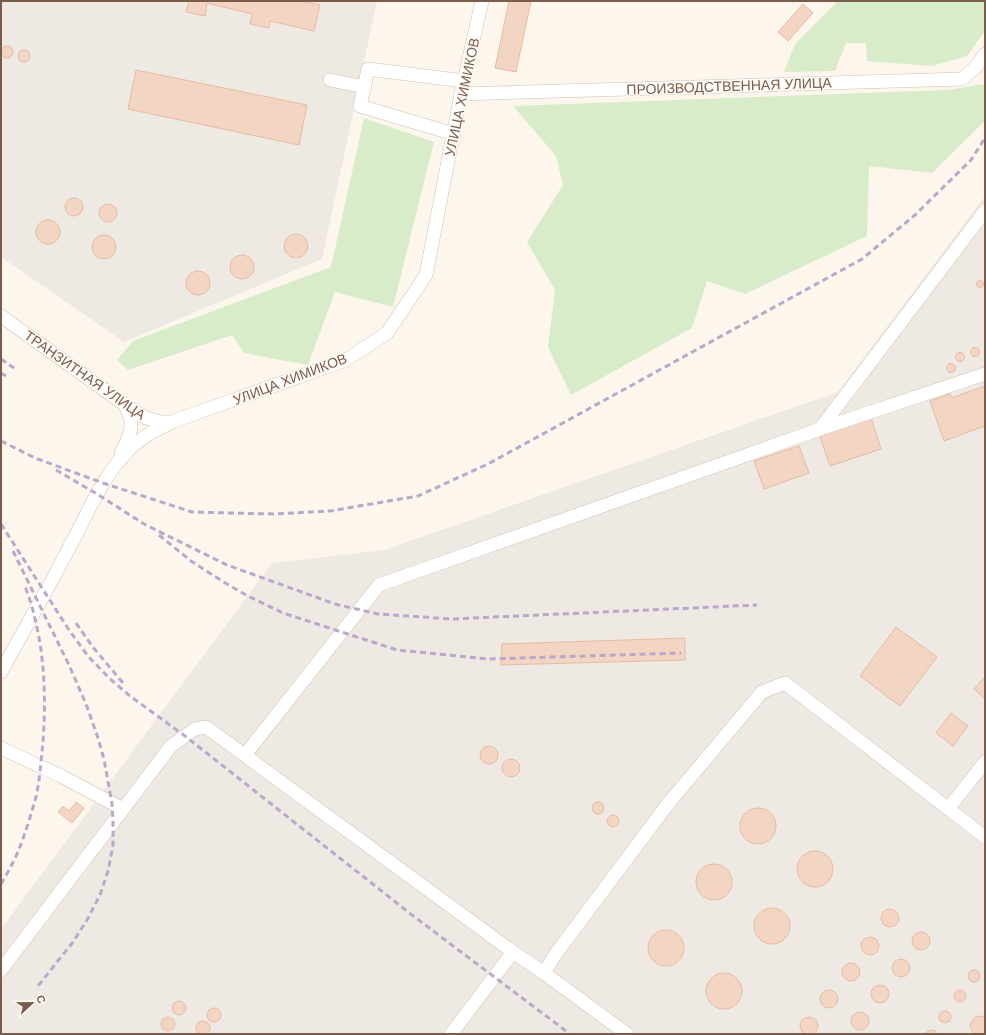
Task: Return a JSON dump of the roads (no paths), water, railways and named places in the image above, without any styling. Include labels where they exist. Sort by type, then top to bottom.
[{"type":"street","name":"УЛИЦА ХИМИКОВ","points":[[1,672],[45,593],[97,494],[114,466],[139,440],[174,421],[346,360],[387,333],[426,275],[482,1]]},
{"type":"street","name":"ПРОИЗВОДСТВЕННАЯ УЛИЦА","points":[[365,87],[368,69],[463,88],[962,79],[976,68],[985,54]]},
{"type":"street","points":[[330,80],[365,87],[360,106],[454,134]]},
{"type":"street","points":[[820,429],[985,211]]},
{"type":"street","name":"ТРАНЗИТНАЯ УЛИЦА","points":[[1,316],[124,404],[146,418],[161,422],[174,421]]},
{"type":"street","points":[[245,755],[379,585],[820,429],[985,374]]},
{"type":"street","points":[[114,466],[127,443],[131,430],[129,412],[124,404]]},
{"type":"street","points":[[544,973],[588,910],[667,805],[762,692],[785,683],[985,837]]},
{"type":"street","points":[[1,970],[171,746],[195,729],[206,727],[627,1034]]},
{"type":"street","points":[[1,748],[61,776],[123,809]]},
{"type":"street","points":[[948,809],[985,762]]},
{"type":"street","points":[[451,1034],[513,952]]},
{"type":"railway","points":[[1,441],[35,458],[103,483],[192,512],[273,514],[330,511],[418,496],[488,464],[862,259],[915,215],[971,160],[985,138]]},
{"type":"railway","points":[[1,359],[14,368]]},
{"type":"railway","points":[[1,373],[6,376]]},
{"type":"railway","points":[[56,470],[144,524],[227,565],[335,604],[378,614],[452,619],[757,605]]},
{"type":"railway","points":[[1,524],[69,630],[88,656],[109,678],[130,696],[185,736],[412,915],[570,1034]]},
{"type":"railway","points":[[159,535],[191,561],[222,581],[248,596],[283,613],[397,650],[488,659],[681,653]]},
{"type":"railway","points":[[13,551],[69,665],[86,704],[104,759],[112,804],[113,845],[108,871],[100,895],[73,942],[38,986]]},
{"type":"railway","points":[[1,884],[18,852],[32,811],[36,797],[43,742],[44,678],[38,631],[25,586]]},
{"type":"railway","points":[[76,623],[92,646],[123,683]]}]
